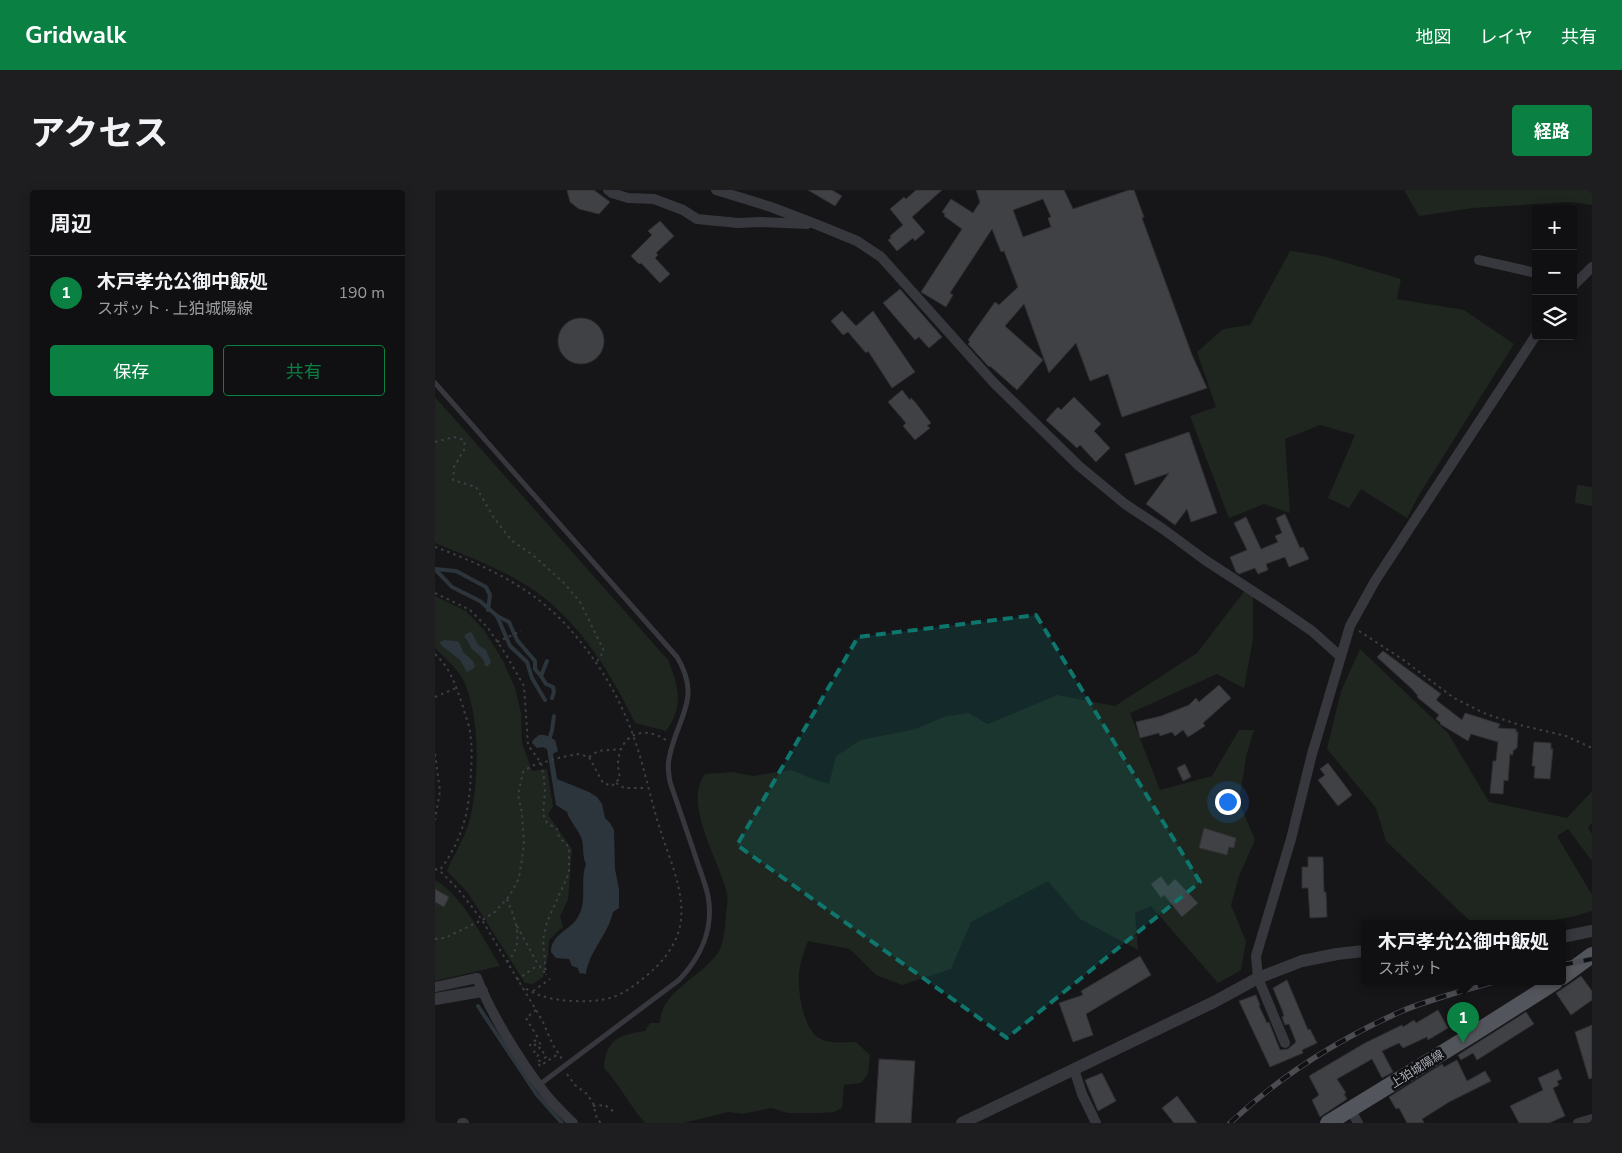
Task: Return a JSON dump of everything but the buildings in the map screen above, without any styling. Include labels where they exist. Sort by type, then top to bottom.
[{"type":"main road","points":[[1566,974],[1592,955]]},
{"type":"main road","name":"上狛城陽線","points":[[1329,1123],[1355,1117],[1551,985]]},
{"type":"street","points":[[608,190],[628,198],[654,199],[683,210],[697,219],[738,223],[761,222],[818,225]]},
{"type":"street","points":[[717,190],[771,207],[818,225],[857,241],[881,257],[994,382],[1079,466],[1125,504],[1312,631],[1341,657]]},
{"type":"street","points":[[1479,260],[1532,272]]},
{"type":"street","points":[[1577,280],[1592,268]]},
{"type":"street","points":[[1285,1043],[1258,978],[1256,956],[1291,839],[1312,754],[1350,626],[1375,581],[1533,340]]},
{"type":"street","points":[[1566,936],[1592,931]]},
{"type":"street","points":[[964,1122],[1214,1002],[1258,978],[1302,961],[1361,951]]},
{"type":"street","points":[[435,987],[477,978],[482,991],[513,1046],[539,1085],[573,1123]]},
{"type":"street","points":[[435,999],[482,991]]},
{"type":"street","points":[[1074,1069],[1082,1094],[1096,1123]]},
{"type":"street","points":[[1578,1123],[1592,1119]]},
{"type":"lane","points":[[435,383],[677,657],[687,678],[686,710],[671,750],[668,770],[708,895],[709,915],[706,937],[700,953],[679,980],[539,1085]]},
{"type":"path","points":[[435,442],[455,437],[464,440],[465,448],[454,467],[453,480],[476,487],[493,518],[512,540],[533,555],[565,584],[580,602],[603,651],[596,663]]},
{"type":"path","points":[[435,547],[504,577],[533,594],[551,609],[574,633],[596,663],[616,695],[633,735],[680,890],[681,921],[674,942],[664,959],[632,986],[611,998],[592,1000],[566,1000],[542,996],[522,987]]},
{"type":"path","points":[[435,592],[469,610],[488,628],[524,686],[528,745],[541,763],[545,791],[543,814],[547,823],[557,829],[559,837],[569,847],[569,874],[547,922],[543,940],[546,975],[516,923],[507,900]]},
{"type":"path","points":[[1350,626],[1402,659],[1454,698],[1486,714],[1520,725],[1566,736],[1592,748]]},
{"type":"path","points":[[497,642],[521,631]]},
{"type":"path","points":[[435,654],[450,671],[471,732],[471,780],[463,828],[450,857],[439,871]]},
{"type":"path","points":[[435,696],[457,687]]},
{"type":"path","points":[[435,939],[445,938],[483,920],[495,912],[507,900],[519,878],[524,845],[522,813],[518,795],[523,772],[531,766],[579,754],[589,757],[603,783],[612,786],[620,778],[618,763],[621,749],[633,735],[641,732],[657,734],[669,742]]},
{"type":"path","points":[[589,757],[598,751],[621,749]]},
{"type":"path","points":[[435,754],[440,790],[435,820]]},
{"type":"path","points":[[616,783],[624,788],[648,788]]},
{"type":"path","points":[[435,869],[468,900],[483,920],[536,1010],[575,1085],[587,1094],[597,1119],[601,1123]]},
{"type":"path","points":[[507,962],[517,950],[516,923]]},
{"type":"path","points":[[517,980],[538,964]]},
{"type":"path","points":[[533,991],[550,979]]},
{"type":"path","points":[[536,1010],[525,1018],[538,1038],[530,1045],[532,1047],[539,1042],[542,1046],[534,1052],[537,1056],[543,1052],[546,1057],[537,1062],[540,1066],[559,1054]]},
{"type":"path","points":[[593,1106],[605,1105],[614,1112]]},
{"type":"highlighted area","points":[[1036,615],[1200,882],[1007,1038],[737,845],[858,637]]},
{"type":"shaded area","points":[[1404,190],[1592,190],[1592,205],[1570,202],[1473,208],[1419,216]]},
{"type":"shaded area","points":[[1290,251],[1323,256],[1401,279],[1397,299],[1464,310],[1514,344],[1419,495],[1407,518],[1361,489],[1349,508],[1328,498],[1355,435],[1320,425],[1285,439],[1290,513],[1264,504],[1229,518],[1190,416],[1216,407],[1197,352],[1223,329],[1250,325]]},
{"type":"shaded area","points":[[435,397],[668,660],[675,679],[678,696],[672,722],[666,731],[635,723],[605,668],[581,634],[552,604],[523,583],[487,564],[435,543]]},
{"type":"shaded area","points":[[1577,485],[1592,487],[1592,506],[1575,503]]},
{"type":"shaded area","points":[[1246,589],[1253,596],[1253,639],[1244,688],[1217,674],[1130,713],[1160,790],[1212,776],[1239,730],[1254,730],[1246,757],[1239,802],[1255,840],[1239,876],[1231,905],[1246,941],[1241,970],[1218,983],[1151,906],[1135,913],[1138,950],[1080,919],[1048,881],[971,922],[951,969],[902,985],[876,975],[850,949],[808,941],[801,964],[799,983],[803,1012],[810,1029],[815,1035],[824,1040],[856,1042],[870,1055],[868,1074],[861,1083],[844,1085],[842,1108],[834,1112],[788,1113],[771,1108],[743,1114],[728,1112],[684,1123],[645,1123],[604,1068],[605,1058],[615,1040],[628,1034],[645,1031],[650,1023],[660,1023],[662,1012],[667,1002],[684,984],[712,960],[721,947],[725,927],[727,896],[700,816],[699,786],[705,774],[732,772],[753,776],[792,770],[829,784],[836,756],[861,740],[916,729],[943,717],[968,713],[988,724],[1057,695],[1115,706],[1197,653]]},
{"type":"shaded area","points":[[435,596],[466,611],[484,630],[503,661],[515,688],[521,713],[522,743],[532,771],[547,769],[553,806],[548,815],[572,849],[568,900],[560,916],[563,927],[549,940],[548,956],[543,977],[533,984],[525,983],[468,893],[447,871],[470,819],[475,787],[477,752],[474,717],[464,681],[435,648]]},
{"type":"shaded area","points":[[470,632],[478,645],[486,650],[491,662],[488,666],[485,666],[482,659],[464,637]]},
{"type":"shaded area","points":[[444,640],[457,641],[460,644],[463,652],[473,661],[475,666],[473,669],[467,672],[460,660],[441,645],[440,642]]},
{"type":"shaded area","points":[[1360,649],[1448,733],[1489,802],[1567,818],[1592,791],[1592,823],[1588,827],[1592,834],[1592,861],[1568,829],[1557,836],[1592,895],[1592,911],[1556,920],[1469,920],[1386,841],[1376,808],[1327,749],[1341,691]]},
{"type":"shaded area","points":[[539,735],[545,735],[555,740],[558,751],[553,754],[557,779],[597,797],[602,804],[605,818],[614,830],[619,908],[613,912],[611,920],[591,958],[586,974],[579,973],[578,968],[572,966],[569,959],[556,958],[551,952],[554,941],[573,924],[580,913],[586,864],[581,836],[567,812],[556,805],[547,749],[543,747],[537,748],[532,743]]},
{"type":"shaded area","points":[[435,880],[445,887],[464,907],[500,966],[435,981]]},
{"type":"waterway","points":[[435,569],[452,587],[480,601],[497,616],[510,646],[527,662],[532,678],[545,700]]},
{"type":"waterway","points":[[435,569],[456,571],[486,587],[490,595],[488,610]]},
{"type":"waterway","points":[[497,616],[509,622],[517,640],[535,661],[535,669],[541,676]]},
{"type":"waterway","points":[[547,661],[541,676],[546,684],[553,687],[552,698]]},
{"type":"waterway","points":[[550,737],[554,716]]},
{"type":"waterway","points":[[478,1006],[537,1095],[562,1123]]},
{"type":"railway","points":[[1566,964],[1592,959]]},
{"type":"railway","points":[[1230,1123],[1290,1074],[1333,1046],[1402,1011],[1482,985]]},
{"type":"place","name":"木戸孝允公御中飯処","points":[[1463,1043]]}]
